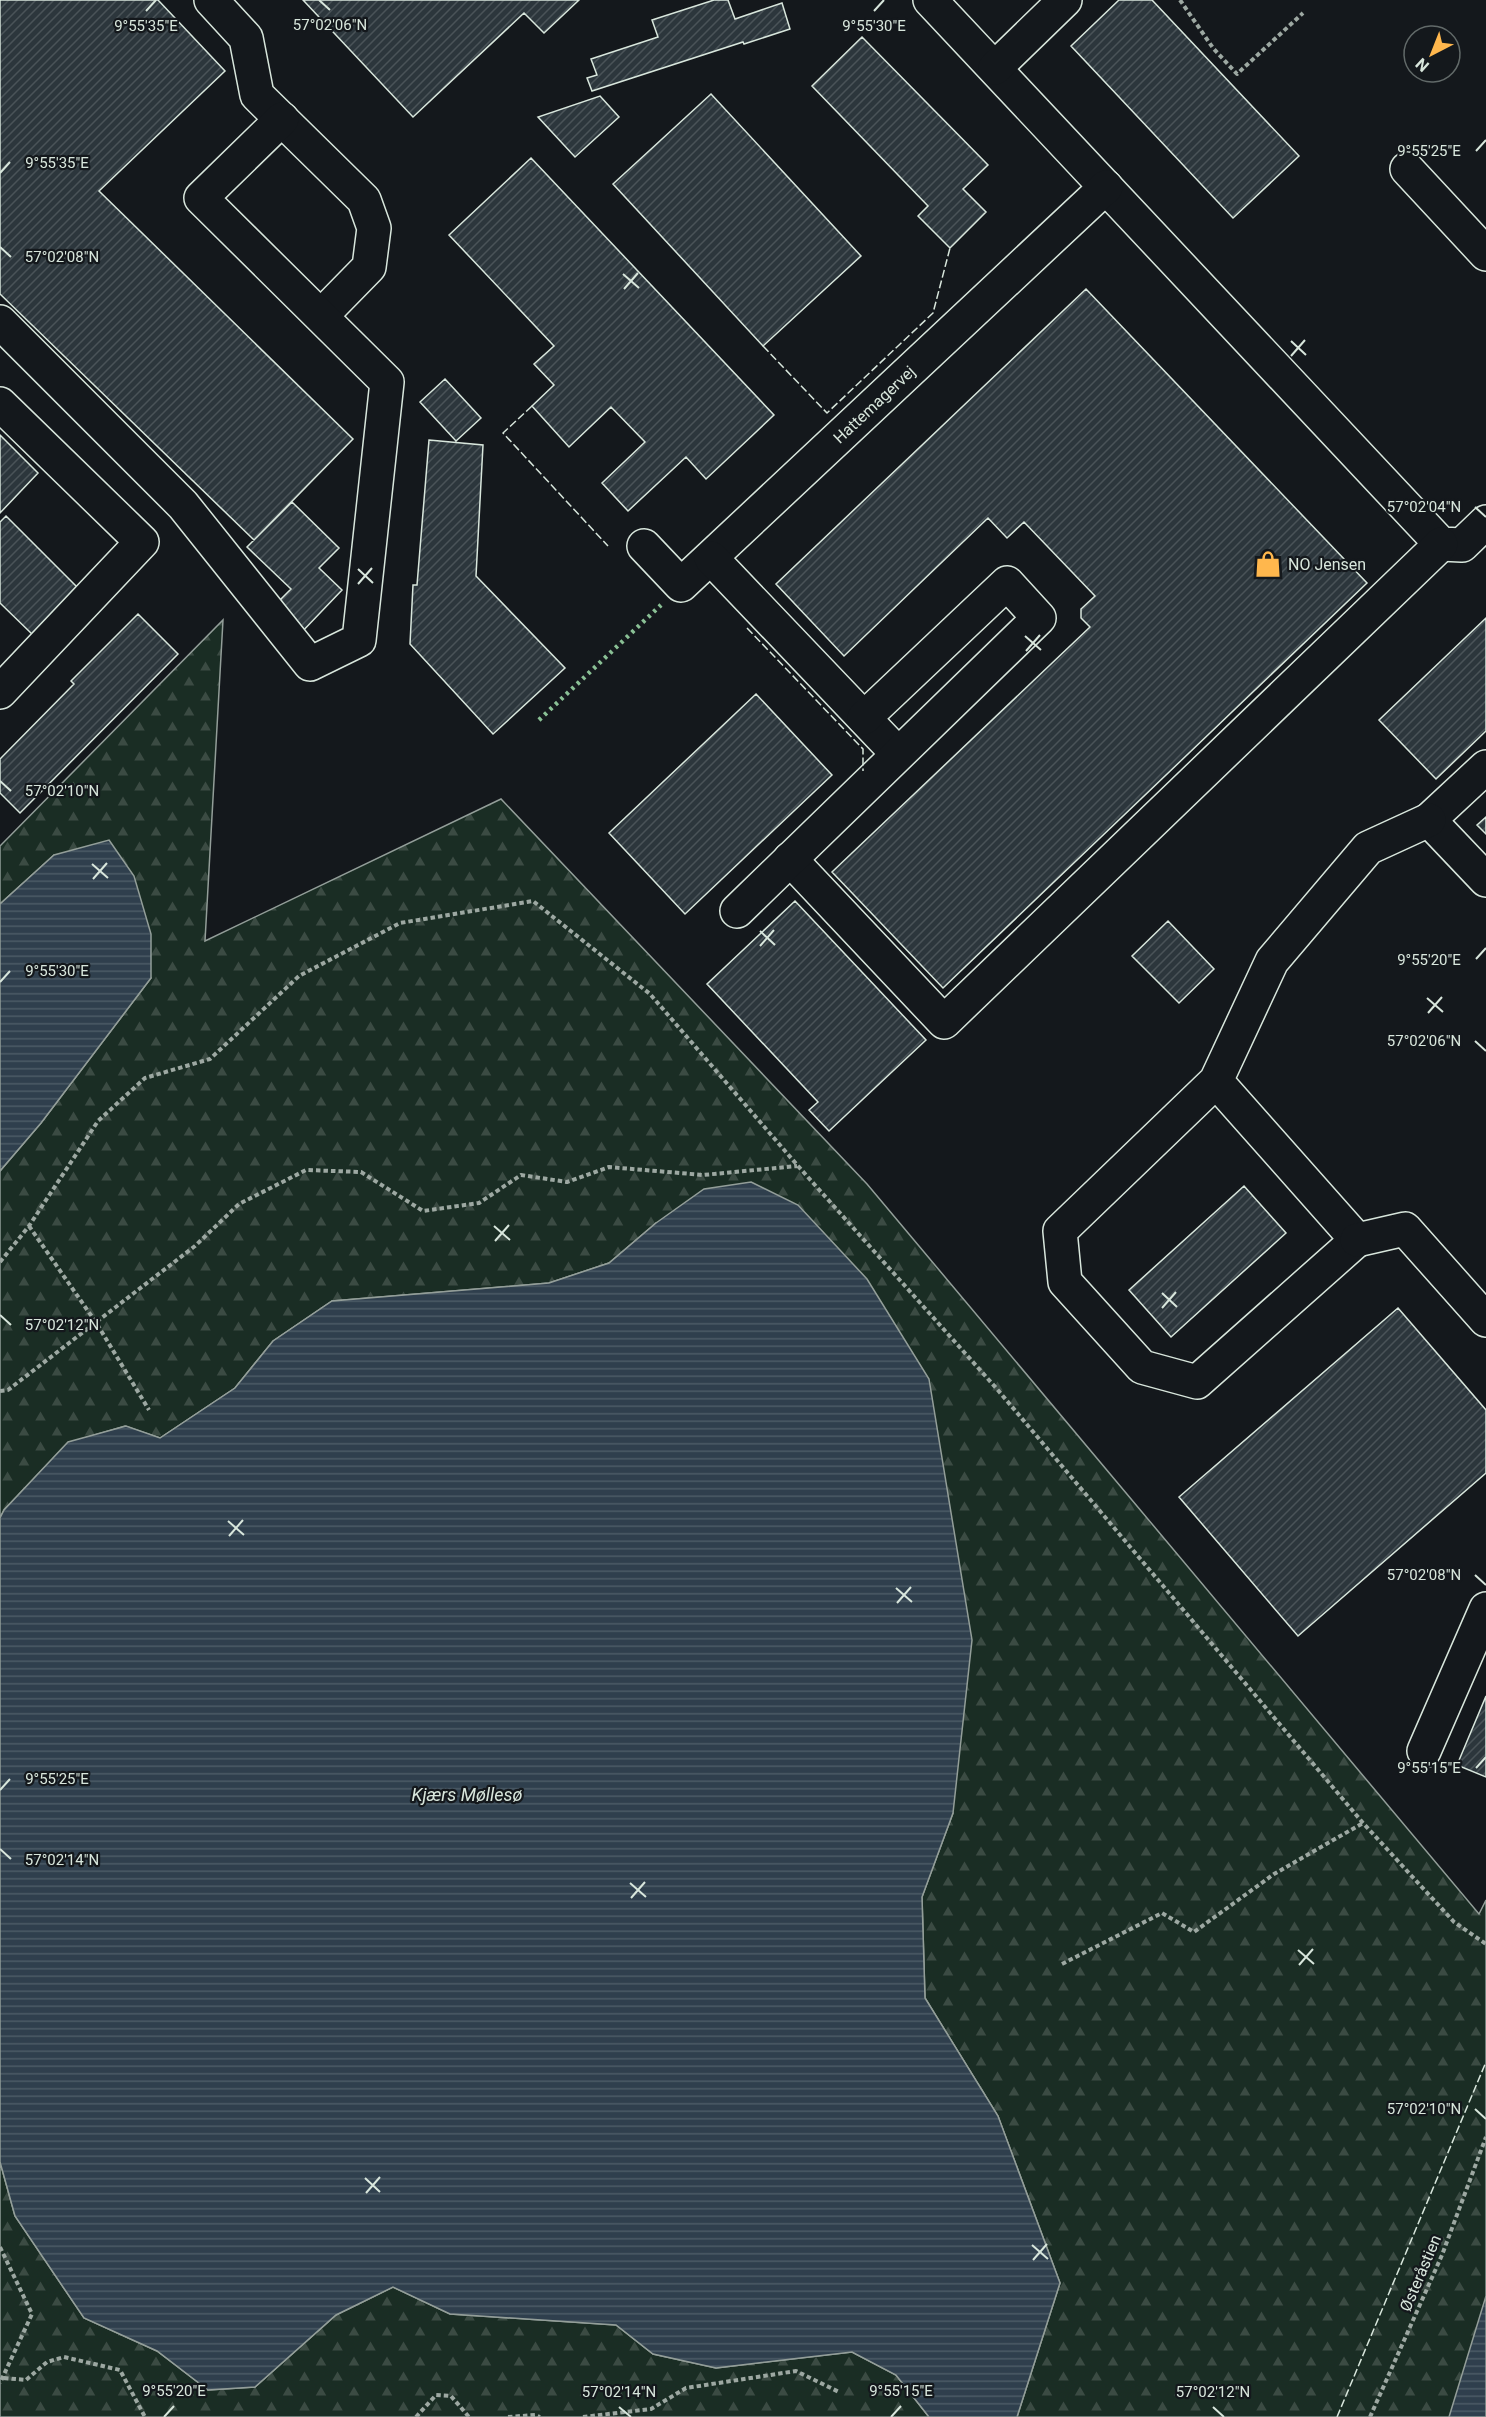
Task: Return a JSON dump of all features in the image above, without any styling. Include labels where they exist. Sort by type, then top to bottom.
[{"type":"street","points":[[211,0],[246,38],[257,94],[364,200],[374,228],[369,267],[321,316]]},
{"type":"street","points":[[930,0],[1441,544],[1462,545],[1486,522]]},
{"type":"street","points":[[995,68],[1065,0]]},
{"type":"street","points":[[0,322],[183,505],[310,664],[359,640],[387,382],[201,198],[282,118]]},
{"type":"street","points":[[1407,169],[1486,254]]},
{"type":"street","name":"Hattemagervej","points":[[644,546],[681,585],[1106,187]]},
{"type":"street","points":[[0,404],[142,542],[0,692]]},
{"type":"street","points":[[790,859],[944,1022],[1441,544]]},
{"type":"street","points":[[711,558],[898,754]]},
{"type":"street","points":[[737,911],[1039,618],[1006,583],[864,718]]},
{"type":"street","points":[[1486,767],[1429,820],[1368,848],[1272,961],[1216,1081],[1060,1231],[1065,1282],[1142,1367],[1197,1382],[1358,1240],[1405,1229],[1486,1320]]},
{"type":"street","points":[[1429,820],[1486,880]]},
{"type":"street","points":[[1216,1081],[1358,1240]]},
{"type":"street","points":[[1425,1751],[1486,1609]]},
{"type":"path","points":[[1180,0],[1213,48],[1237,75],[1303,13]]},
{"type":"path","points":[[0,1262],[29,1226],[98,1120],[145,1078],[210,1059],[299,976],[400,923],[533,901],[650,994],[798,1166],[997,1389],[1363,1823],[1454,1922],[1486,1944]]},
{"type":"path","points":[[0,1391],[8,1390],[97,1324],[195,1246],[239,1204],[306,1170],[361,1172],[423,1211],[479,1203],[521,1174],[567,1182],[609,1167],[703,1175],[798,1166]]},
{"type":"path","points":[[29,1226],[97,1324],[149,1410]]},
{"type":"path","points":[[1062,1964],[1162,1913],[1194,1932],[1274,1874],[1363,1823]]},
{"type":"path","name":"Østeråstien","points":[[1370,2417],[1442,2255],[1486,2137]]},
{"type":"path","points":[[0,2247],[32,2314],[0,2384]]},
{"type":"path","points":[[4,2378],[26,2380],[47,2362],[64,2357],[120,2370],[145,2417]]},
{"type":"path","points":[[583,2417],[651,2409],[686,2388],[796,2372],[838,2392]]},
{"type":"path","points":[[416,2417],[436,2395],[451,2396],[469,2417]]},
{"type":"path","points":[[508,2417],[535,2415],[540,2417]]},
{"type":"green space","points":[[223,620],[205,941],[501,799],[867,1184],[1479,1914],[1486,1900],[1486,2417],[1017,2417],[1060,2283],[998,2116],[925,1998],[922,1897],[953,1813],[656,1223],[609,1263],[549,1283],[332,1301],[273,1341],[235,1388],[160,1438],[125,1426],[68,1443],[4,1510],[0,1518],[0,1171],[41,1123],[151,978],[54,855],[0,904],[0,846]]},
{"type":"green space","points":[[0,2162],[15,2216],[84,2318],[157,2351],[208,2390],[255,2387],[336,2315],[393,2287],[450,2314],[616,2325],[653,2354],[716,2368],[852,2352],[896,2375],[929,2417],[0,2417]]},
{"type":"water","points":[[109,840],[134,876],[151,934],[151,978],[41,1123],[0,1171],[0,904],[54,855]]},
{"type":"water","name":"Kjærs Møllesø","points":[[751,1182],[798,1205],[867,1279],[929,1379],[972,1640],[953,1813],[922,1897],[925,1998],[998,2116],[1060,2283],[1017,2417],[929,2417],[896,2375],[852,2352],[716,2368],[653,2354],[616,2325],[450,2314],[393,2287],[336,2315],[255,2387],[208,2390],[157,2351],[84,2318],[15,2216],[0,2162],[0,1518],[4,1510],[68,1442],[126,1426],[160,1438],[235,1388],[273,1341],[332,1301],[549,1283],[609,1263],[656,1223],[704,1189]]},
{"type":"water","points":[[1486,2296],[1486,2417],[1449,2417]]},
{"type":"building","points":[[0,0],[158,0],[225,71],[99,191],[353,439],[254,540],[0,294]]},
{"type":"building","points":[[303,0],[579,0],[544,33],[524,13],[413,117]]},
{"type":"building","points":[[714,0],[728,0],[735,19],[782,3],[790,29],[592,91],[587,78],[597,75],[591,59],[658,37],[652,20]]},
{"type":"building","points":[[1119,0],[1152,0],[1299,156],[1233,218],[1071,46]]},
{"type":"building","points":[[862,37],[988,165],[963,189],[986,212],[950,248],[918,216],[928,206],[812,86]]},
{"type":"building","points":[[711,94],[861,256],[763,346],[613,184]]},
{"type":"building","points":[[600,96],[619,117],[575,157],[538,117]]},
{"type":"building","points":[[531,158],[774,415],[706,479],[686,457],[628,511],[602,483],[645,442],[611,407],[569,447],[532,406],[554,385],[534,364],[554,346],[449,235]]},
{"type":"building","points":[[1086,289],[1367,583],[943,988],[832,872],[1090,627],[1081,618],[1081,609],[1095,596],[1024,522],[1007,538],[988,518],[844,656],[776,584]]},
{"type":"building","points":[[445,379],[481,418],[456,441],[420,402]]},
{"type":"building","points":[[0,435],[38,473],[0,513]]},
{"type":"building","points":[[429,440],[483,445],[476,576],[565,668],[493,734],[410,644],[413,585],[417,585]]},
{"type":"building","points":[[292,502],[339,548],[319,568],[342,590],[299,635],[272,608],[291,589],[247,547]]},
{"type":"building","points":[[6,516],[80,590],[34,636],[0,603],[0,522]]},
{"type":"building","points":[[138,614],[178,654],[20,813],[0,793],[0,759],[74,684],[71,681]]},
{"type":"building","points":[[1486,618],[1486,731],[1436,779],[1379,720]]},
{"type":"building","points":[[756,694],[832,775],[685,914],[609,833]]},
{"type":"building","points":[[1486,817],[1486,834],[1477,825]]},
{"type":"building","points":[[795,901],[926,1040],[829,1131],[809,1110],[818,1102],[707,984]]},
{"type":"building","points":[[1168,921],[1214,969],[1179,1003],[1132,956]]},
{"type":"building","points":[[1244,1186],[1286,1233],[1171,1337],[1129,1290]]},
{"type":"building","points":[[1398,1308],[1486,1410],[1486,1473],[1298,1636],[1179,1497]]},
{"type":"building","points":[[1486,1696],[1486,1777],[1457,1765]]},
{"type":"hedge","points":[[539,720],[661,605]]},
{"type":"fence","points":[[763,346],[827,413],[933,313],[950,248]]},
{"type":"fence","points":[[532,406],[503,433],[608,546]]},
{"type":"fence","points":[[747,628],[863,749],[863,771]]},
{"type":"fence","points":[[1337,2417],[1486,2062]]},
{"type":"place","name":"NO Jensen","points":[[1268,564]]}]
